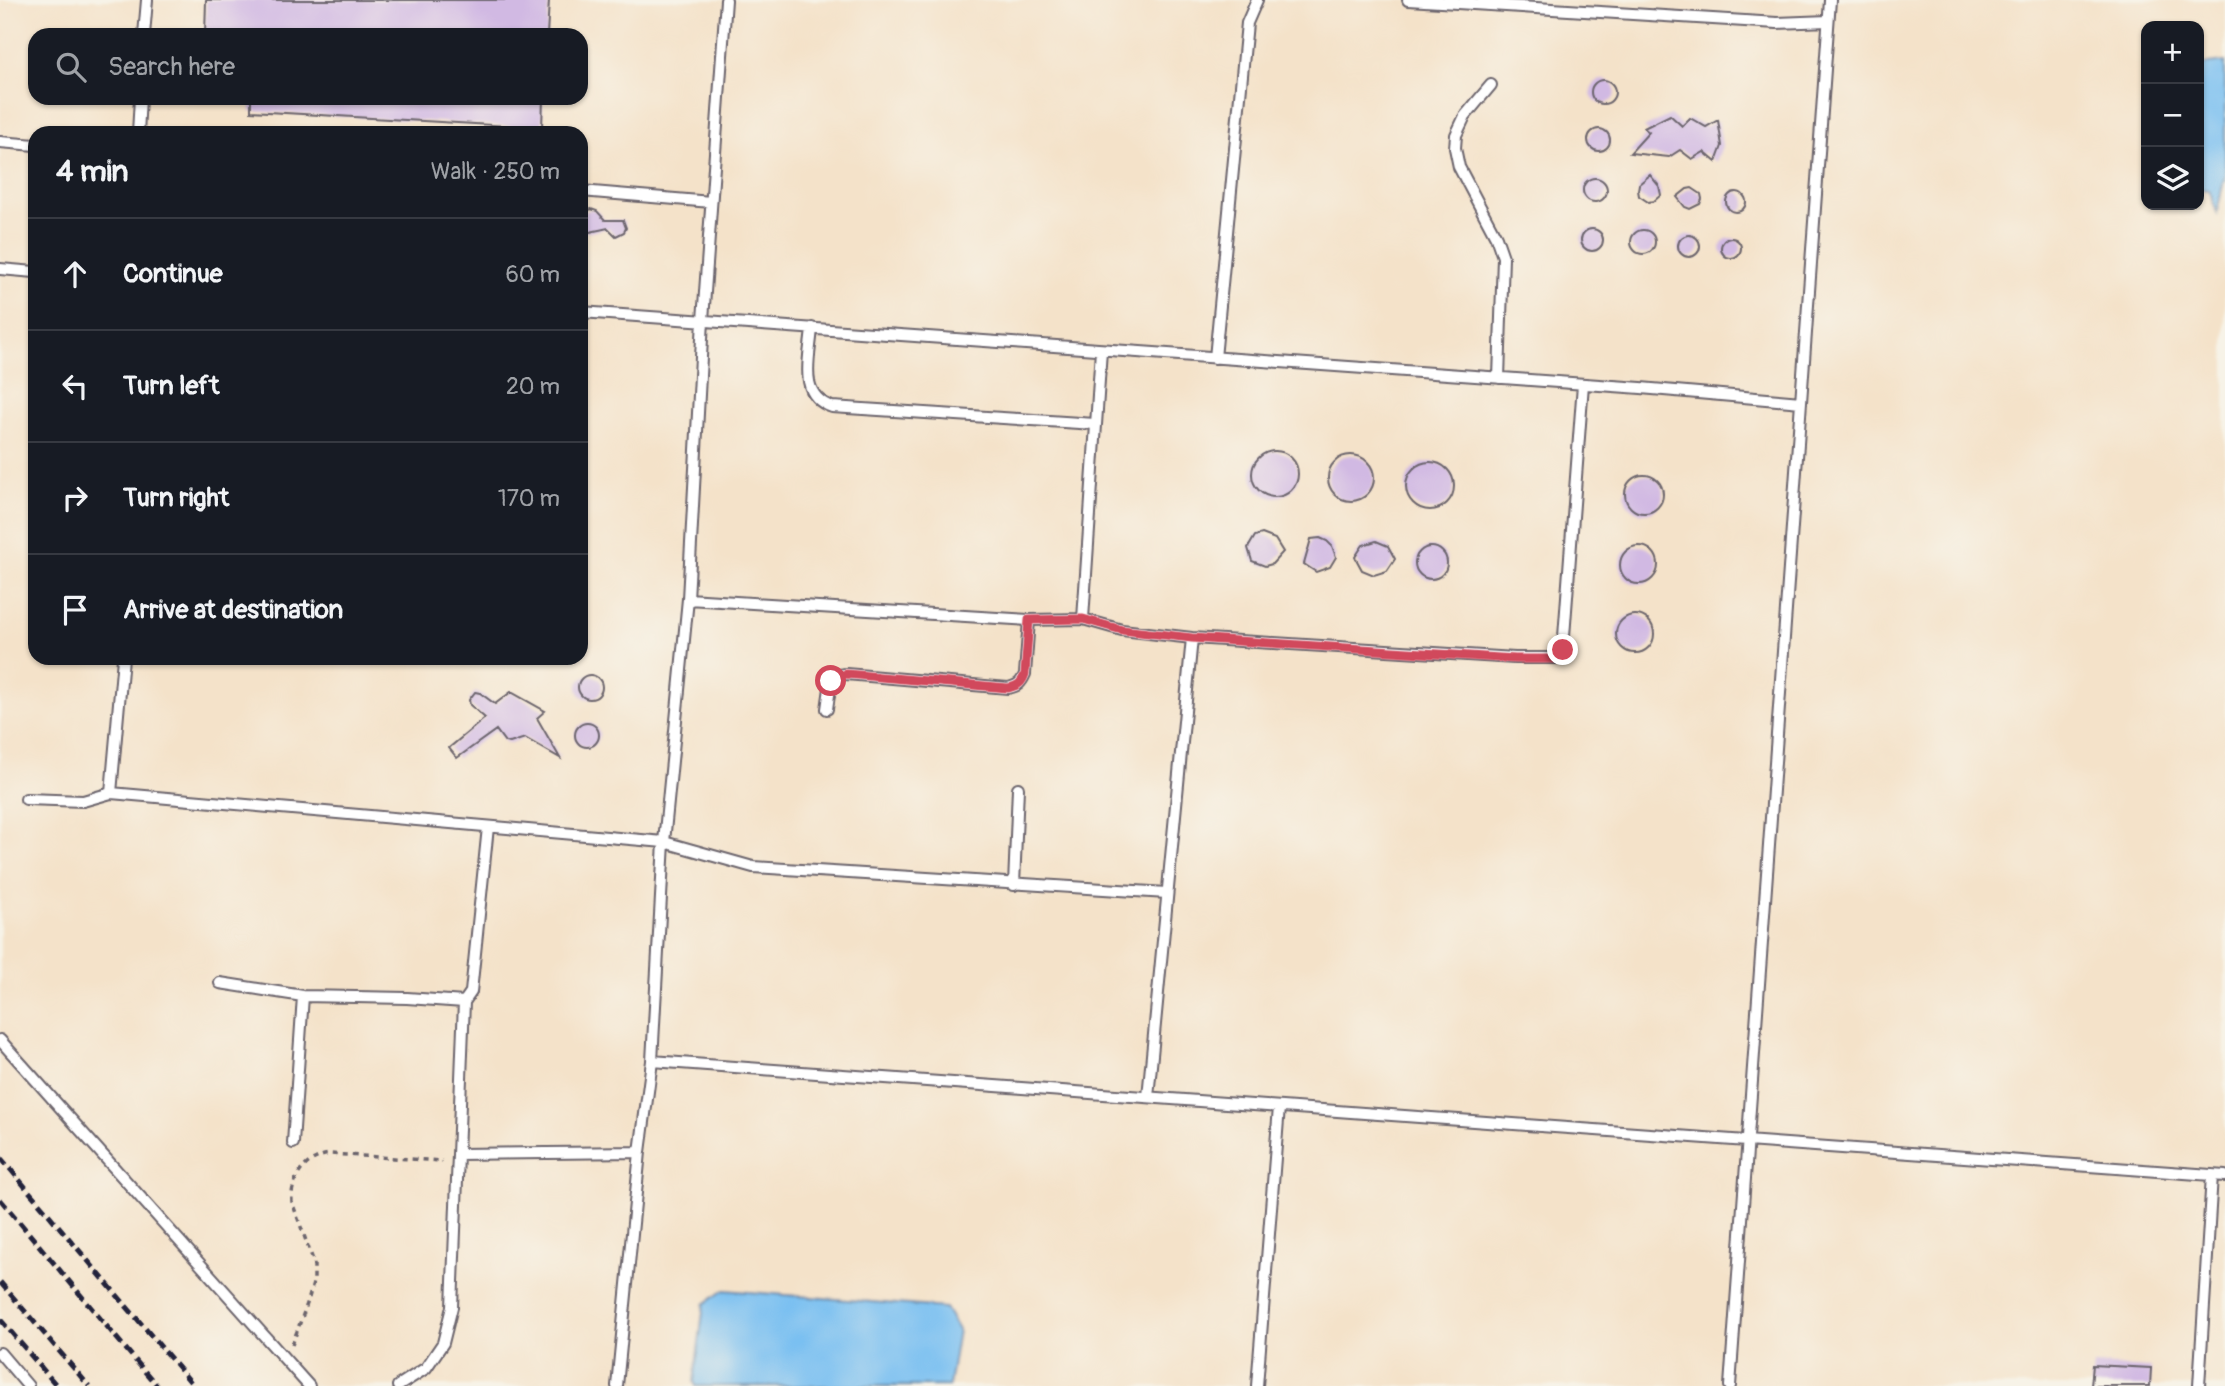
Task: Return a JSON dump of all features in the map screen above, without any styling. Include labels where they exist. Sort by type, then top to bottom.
[{"type":"lane","points":[[145,28],[147,0]]},
{"type":"lane","points":[[617,1386],[640,1152],[652,1061],[664,842],[688,599],[703,320],[726,0]]},
{"type":"lane","points":[[1216,358],[1247,23],[1257,0]]},
{"type":"lane","points":[[1408,0],[1777,23],[1828,21]]},
{"type":"lane","points":[[1730,1386],[1829,0]]},
{"type":"lane","points":[[1491,85],[1465,116],[1456,135],[1455,148],[1459,167],[1496,237],[1503,257],[1499,378]]},
{"type":"lane","points":[[138,126],[140,105]]},
{"type":"lane","points":[[0,142],[28,144]]},
{"type":"lane","points":[[588,192],[711,202]]},
{"type":"lane","points":[[0,269],[28,271]]},
{"type":"lane","points":[[588,312],[1801,402]]},
{"type":"lane","points":[[812,328],[808,381],[811,394],[819,403],[831,407],[1095,424]]},
{"type":"lane","points":[[1083,619],[1101,349]]},
{"type":"lane","points":[[688,599],[1029,620],[1083,619],[1122,630],[1192,638],[1515,659],[1558,657],[1563,650],[1583,384]]},
{"type":"lane","points":[[827,709],[831,681],[846,674],[1008,688],[1016,686],[1025,674],[1029,620]]},
{"type":"lane","points":[[1148,1097],[1192,638]]},
{"type":"lane","points":[[111,793],[122,665]]},
{"type":"lane","points":[[1014,885],[1018,788]]},
{"type":"lane","points":[[26,799],[82,801],[111,793],[664,842],[753,867],[1014,885],[1167,892]]},
{"type":"lane","points":[[398,1386],[426,1368],[443,1343],[452,1307],[464,1002],[471,992],[488,827]]},
{"type":"lane","points":[[220,983],[303,996],[464,1002]]},
{"type":"lane","points":[[293,1143],[303,996]]},
{"type":"lane","points":[[0,1040],[309,1386]]},
{"type":"lane","points":[[652,1061],[2225,1176]]},
{"type":"lane","points":[[1257,1386],[1279,1107]]},
{"type":"lane","points":[[459,1154],[640,1152]]},
{"type":"lane","points":[[2199,1386],[2212,1175]]},
{"type":"lane","points":[[0,1353],[28,1386]]},
{"type":"path","points":[[287,1360],[314,1279],[314,1263],[292,1202],[291,1192],[308,1162],[330,1154],[446,1161],[459,1154]]},
{"type":"water","points":[[2225,62],[2225,175],[2217,213],[2209,190],[2204,190],[2204,64]]},
{"type":"water","points":[[724,1290],[945,1308],[958,1330],[949,1386],[696,1386],[694,1382],[704,1304]]},
{"type":"building","points":[[206,0],[549,0],[547,28],[205,28]]},
{"type":"building","points":[[1603,80],[1614,87],[1615,92],[1608,103],[1603,104],[1592,97],[1591,92],[1598,81]]},
{"type":"building","points":[[251,105],[543,105],[542,126],[251,111]]},
{"type":"building","points":[[1670,115],[1682,126],[1690,118],[1706,127],[1718,120],[1722,146],[1716,162],[1704,152],[1692,159],[1680,150],[1669,157],[1630,153],[1649,132],[1644,128]]},
{"type":"building","points":[[1595,129],[1603,129],[1610,136],[1610,144],[1603,151],[1595,151],[1588,144],[1588,136]]},
{"type":"building","points":[[1650,175],[1659,186],[1661,195],[1648,202],[1639,196],[1638,190],[1639,184]]},
{"type":"building","points":[[1595,178],[1606,185],[1607,190],[1600,201],[1595,202],[1584,195],[1583,190],[1590,179]]},
{"type":"building","points":[[1692,188],[1701,194],[1702,199],[1700,204],[1690,209],[1677,197]]},
{"type":"building","points":[[1736,192],[1743,195],[1746,202],[1743,209],[1736,212],[1729,209],[1726,202],[1729,195]]},
{"type":"building","points":[[588,210],[597,211],[605,220],[623,220],[626,228],[624,232],[616,236],[608,228],[588,232]]},
{"type":"building","points":[[1588,229],[1596,229],[1603,236],[1603,244],[1596,251],[1588,251],[1581,244],[1581,236]]},
{"type":"building","points":[[1643,230],[1651,234],[1655,242],[1651,250],[1643,254],[1635,250],[1631,242],[1635,234]]},
{"type":"building","points":[[1689,235],[1699,242],[1700,246],[1693,256],[1689,257],[1679,250],[1678,246],[1685,236]]},
{"type":"building","points":[[1731,238],[1738,241],[1741,248],[1738,255],[1731,258],[1724,255],[1721,248],[1724,241]]},
{"type":"building","points":[[1275,451],[1291,458],[1298,474],[1291,490],[1275,497],[1259,490],[1252,474],[1259,458]]},
{"type":"building","points":[[1351,455],[1367,462],[1374,478],[1367,494],[1351,501],[1335,494],[1328,478],[1335,462]]},
{"type":"building","points":[[1430,462],[1447,469],[1454,486],[1447,503],[1430,510],[1413,503],[1406,486],[1413,469]]},
{"type":"building","points":[[1644,475],[1657,481],[1663,494],[1657,507],[1644,513],[1631,507],[1625,494],[1631,481]]},
{"type":"building","points":[[1262,534],[1275,539],[1283,552],[1272,564],[1265,566],[1252,561],[1248,548],[1255,536]]},
{"type":"building","points":[[1320,538],[1332,546],[1336,557],[1330,567],[1316,572],[1304,564],[1311,539]]},
{"type":"building","points":[[1376,541],[1388,546],[1395,559],[1387,571],[1374,575],[1362,570],[1355,557],[1363,545]]},
{"type":"building","points":[[1639,546],[1652,552],[1658,565],[1652,578],[1639,584],[1626,578],[1620,565],[1626,552]]},
{"type":"building","points":[[1431,547],[1443,551],[1447,563],[1443,575],[1431,579],[1419,575],[1415,563],[1419,551]]},
{"type":"building","points":[[1635,615],[1649,620],[1654,634],[1649,648],[1635,653],[1621,648],[1616,634],[1621,620]]},
{"type":"building","points":[[590,675],[598,679],[602,687],[598,695],[590,699],[582,695],[578,687],[582,679]]},
{"type":"building","points":[[475,692],[495,704],[511,692],[545,711],[537,718],[560,758],[525,738],[505,742],[496,730],[457,758],[449,748],[485,718],[470,705],[469,700]]},
{"type":"building","points":[[587,723],[598,730],[599,735],[592,746],[587,747],[576,740],[575,735],[582,724]]},
{"type":"building","points":[[2093,1365],[2151,1368],[2150,1386],[2091,1386]]},
{"type":"railway","points":[[0,1157],[194,1386]]},
{"type":"railway","points":[[0,1199],[157,1386]]},
{"type":"railway","points":[[0,1282],[89,1386]]},
{"type":"railway","points":[[0,1319],[57,1386]]},
{"type":"route","points":[[831,681],[846,674],[1008,688],[1016,686],[1025,674],[1029,620],[1083,619],[1122,630],[1192,638],[1515,659],[1553,659],[1563,650]]}]
